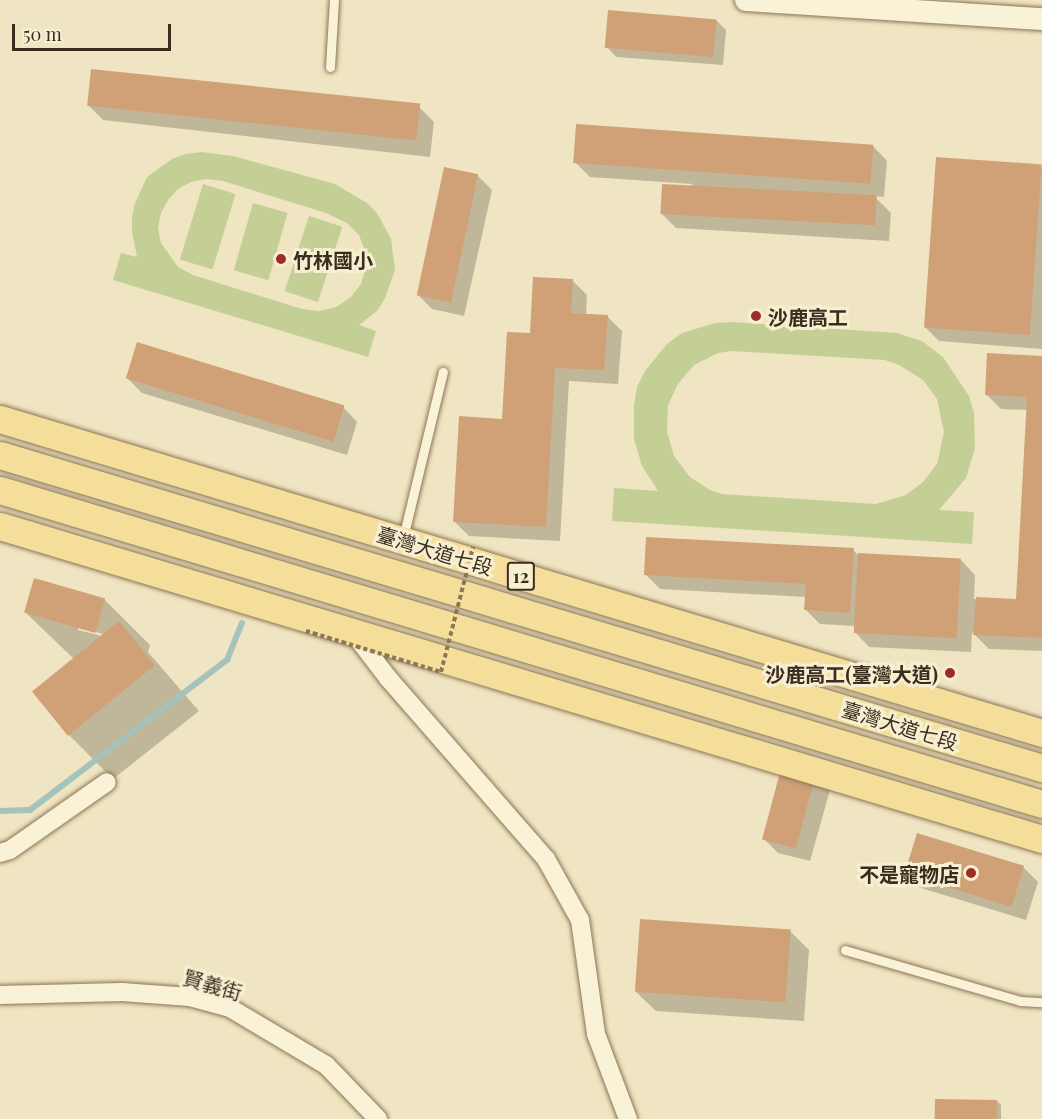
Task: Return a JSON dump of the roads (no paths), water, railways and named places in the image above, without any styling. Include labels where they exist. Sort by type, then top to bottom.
[{"type":"main road","name":"臺灣大道七段","points":[[0,419],[1042,733]]},
{"type":"main road","name":"臺灣大道七段","points":[[0,454],[1042,768]]},
{"type":"main road","name":"臺灣大道七段","points":[[0,490],[1042,804]]},
{"type":"main road","points":[[0,526],[1042,839]]},
{"type":"street","points":[[757,0],[1042,19]]},
{"type":"street","points":[[352,631],[388,678],[546,859],[580,920],[596,1034],[628,1119]]},
{"type":"street","points":[[0,853],[10,850],[107,782]]},
{"type":"street","name":"賢義街","points":[[0,995],[122,992],[190,996],[230,1008],[326,1065],[378,1119]]},
{"type":"lane","points":[[330,67],[334,0]]},
{"type":"lane","points":[[403,540],[443,372]]},
{"type":"lane","points":[[845,950],[1020,1001],[1042,1002]]},
{"type":"waterway","points":[[0,811],[30,810],[227,660],[242,623]]},
{"type":"place","name":"竹林國小","points":[[281,259]]},
{"type":"place","name":"沙鹿高工","points":[[756,316]]},
{"type":"place","name":"沙鹿高工(臺灣大道)","points":[[950,673]]},
{"type":"place","name":"不是寵物店","points":[[971,873]]}]
